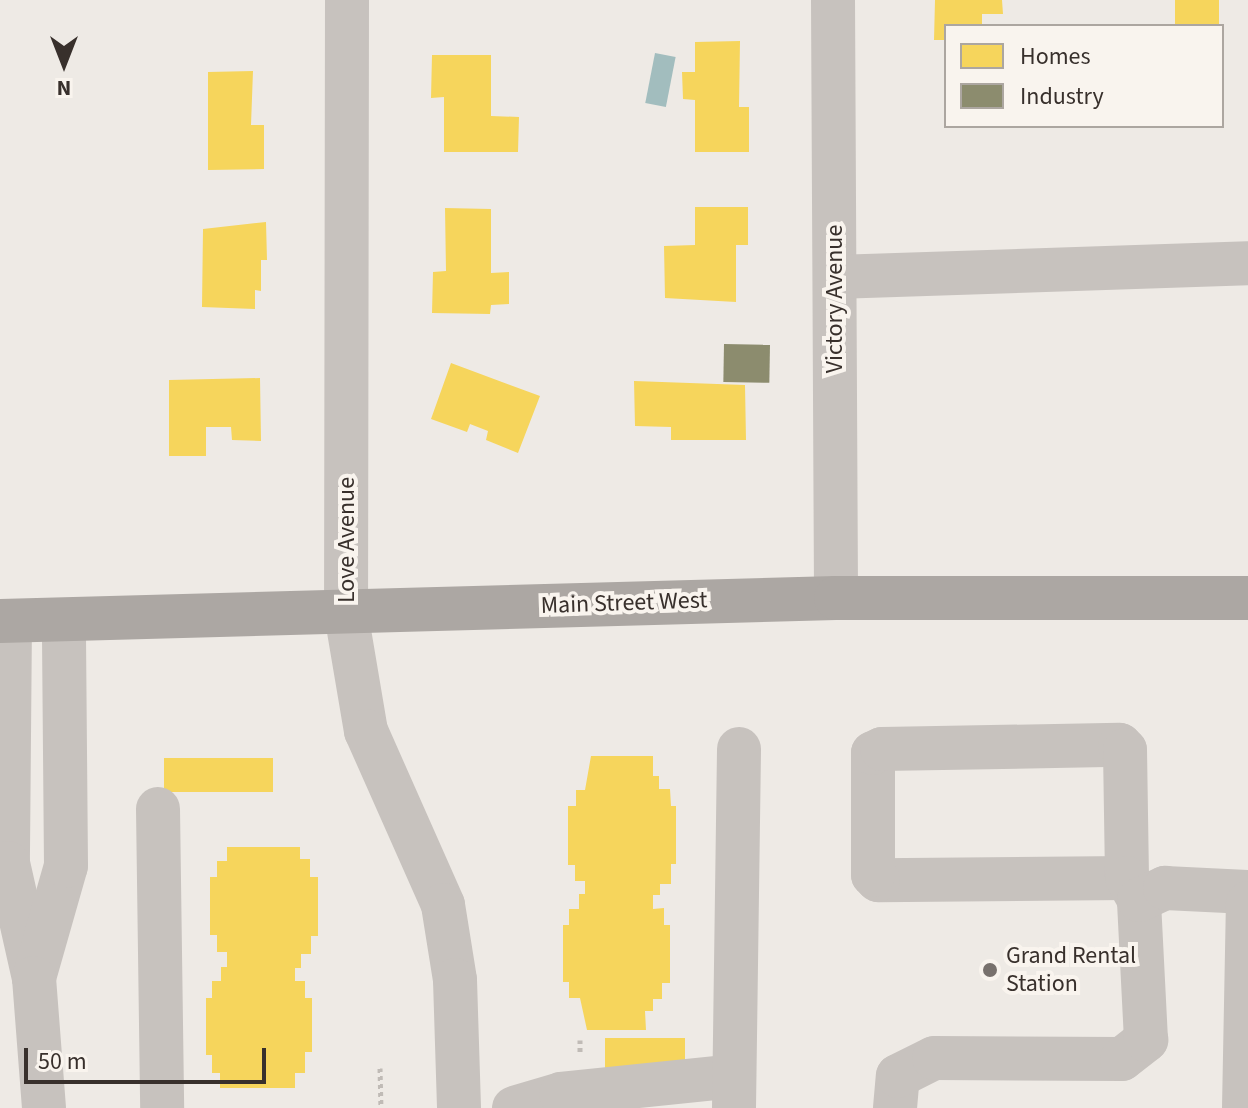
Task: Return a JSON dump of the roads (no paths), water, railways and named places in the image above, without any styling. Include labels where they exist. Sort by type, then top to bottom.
[{"type":"main road","name":"Main Street West","points":[[5,621],[836,598],[1248,598]]},
{"type":"street","name":"Love Avenue","points":[[347,0],[346,613],[366,731],[443,905],[455,980],[459,1108]]},
{"type":"street","name":"Victory Avenue","points":[[833,0],[836,598]]},
{"type":"street","points":[[835,277],[1248,263]]},
{"type":"street","points":[[44,1108],[34,978],[66,866],[64,620]]},
{"type":"street","points":[[5,621],[8,863],[12,931],[34,978]]},
{"type":"street","points":[[895,1108],[898,1076],[934,1058],[1122,1059],[1146,1040],[1133,889],[1125,750],[1120,745],[882,749],[871,763],[873,875],[878,880],[1133,889],[1165,888],[1248,892]]},
{"type":"street","points":[[514,1108],[561,1094],[734,1092],[739,749]]},
{"type":"street","points":[[158,809],[162,1108]]},
{"type":"street","points":[[1244,1108],[1248,903]]},
{"type":"water","points":[[655,53],[676,57],[666,107],[645,103]]},
{"type":"place","name":"Grand Rental Station","points":[[990,970]]}]
